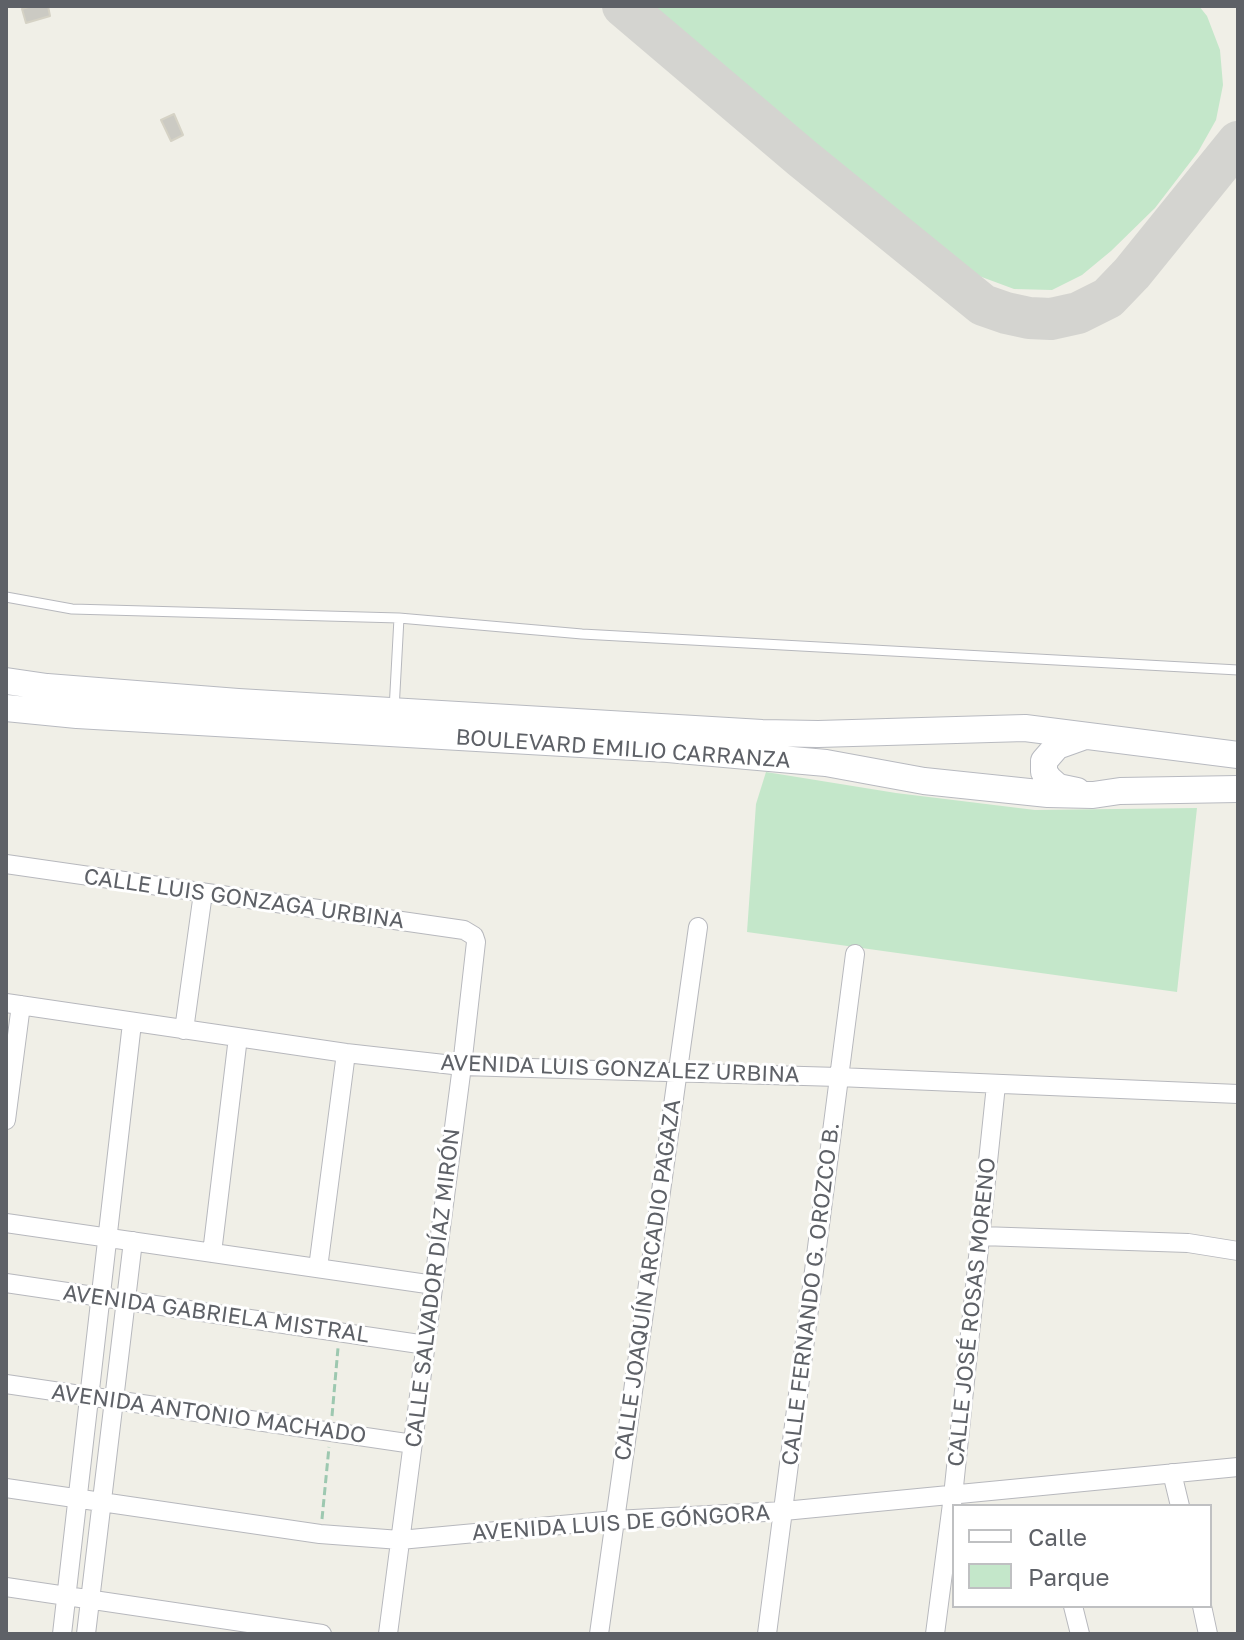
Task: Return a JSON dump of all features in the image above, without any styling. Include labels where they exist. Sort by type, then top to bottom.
[{"type":"street","name":"BOULEVARD EMILIO CARRANZA","points":[[6,681],[810,762],[1012,792],[1093,795],[1120,791],[1238,789]]},
{"type":"street","name":"BOULEVARD EMILIO CARRANZA","points":[[6,708],[92,716],[762,733],[1025,728],[1238,755]]},
{"type":"street","points":[[1088,734],[1057,746],[1044,761],[1044,772],[1058,787],[1093,795]]},
{"type":"street","name":"CALLE LUIS GONZAGA URBINA","points":[[6,864],[464,930],[474,936],[476,942]]},
{"type":"street","points":[[184,1030],[203,893]]},
{"type":"street","name":"CALLE JOAQUÍN ARCADIO PAGAZA","points":[[599,1634],[698,927]]},
{"type":"street","name":"CALLE SALVADOR DÍAZ MIRÓN","points":[[388,1634],[476,942]]},
{"type":"street","name":"CALLE FERNANDO G. OROZCO B.","points":[[767,1634],[855,954]]},
{"type":"street","points":[[6,1120],[14,1004]]},
{"type":"street","name":"AVENIDA LUIS GONZALEZ URBINA","points":[[14,1004],[346,1053],[462,1066],[838,1077],[1238,1094]]},
{"type":"street","points":[[62,1634],[132,1023]]},
{"type":"street","points":[[212,1253],[238,1037]]},
{"type":"street","points":[[318,1268],[346,1053]]},
{"type":"street","name":"CALLE JOSÉ ROSAS MORENO","points":[[935,1634],[953,1496],[996,1085]]},
{"type":"street","points":[[6,1223],[434,1285]]},
{"type":"street","points":[[981,1236],[1188,1243],[1238,1251]]},
{"type":"street","points":[[86,1634],[133,1241]]},
{"type":"street","name":"AVENIDA GABRIELA MISTRAL","points":[[6,1283],[426,1345]]},
{"type":"street","name":"AVENIDA ANTONIO MACHADO","points":[[6,1384],[413,1444]]},
{"type":"street","name":"AVENIDA LUIS DE GÓNGORA","points":[[6,1488],[320,1534],[400,1540],[615,1520],[784,1511],[953,1496],[1048,1497],[1172,1473],[1238,1467]]},
{"type":"street","points":[[1172,1473],[1180,1504]]},
{"type":"street","points":[[6,1587],[322,1634]]},
{"type":"street","points":[[1074,1608],[1080,1634]]},
{"type":"street","points":[[1202,1608],[1208,1634]]},
{"type":"lane","points":[[6,597],[86,610],[399,618],[582,634],[1238,670]]},
{"type":"lane","points":[[393,722],[399,618]]},
{"type":"green space","points":[[644,6],[1199,6],[1207,16],[1220,50],[1223,85],[1216,120],[1198,152],[1155,208],[1111,251],[1082,275],[1052,290],[1014,289],[979,276],[894,216]]},
{"type":"green space","points":[[766,772],[896,793],[1035,810],[1197,808],[1177,992],[747,932],[756,804]]},
{"type":"building","points":[[48,6],[50,16],[26,23],[22,9]]},
{"type":"building","points":[[174,114],[183,135],[171,141],[161,120]]},
{"type":"taxiway","points":[[623,6],[802,158],[983,305],[1006,313],[1051,319],[1078,313],[1108,298],[1132,273],[1238,142]]}]
